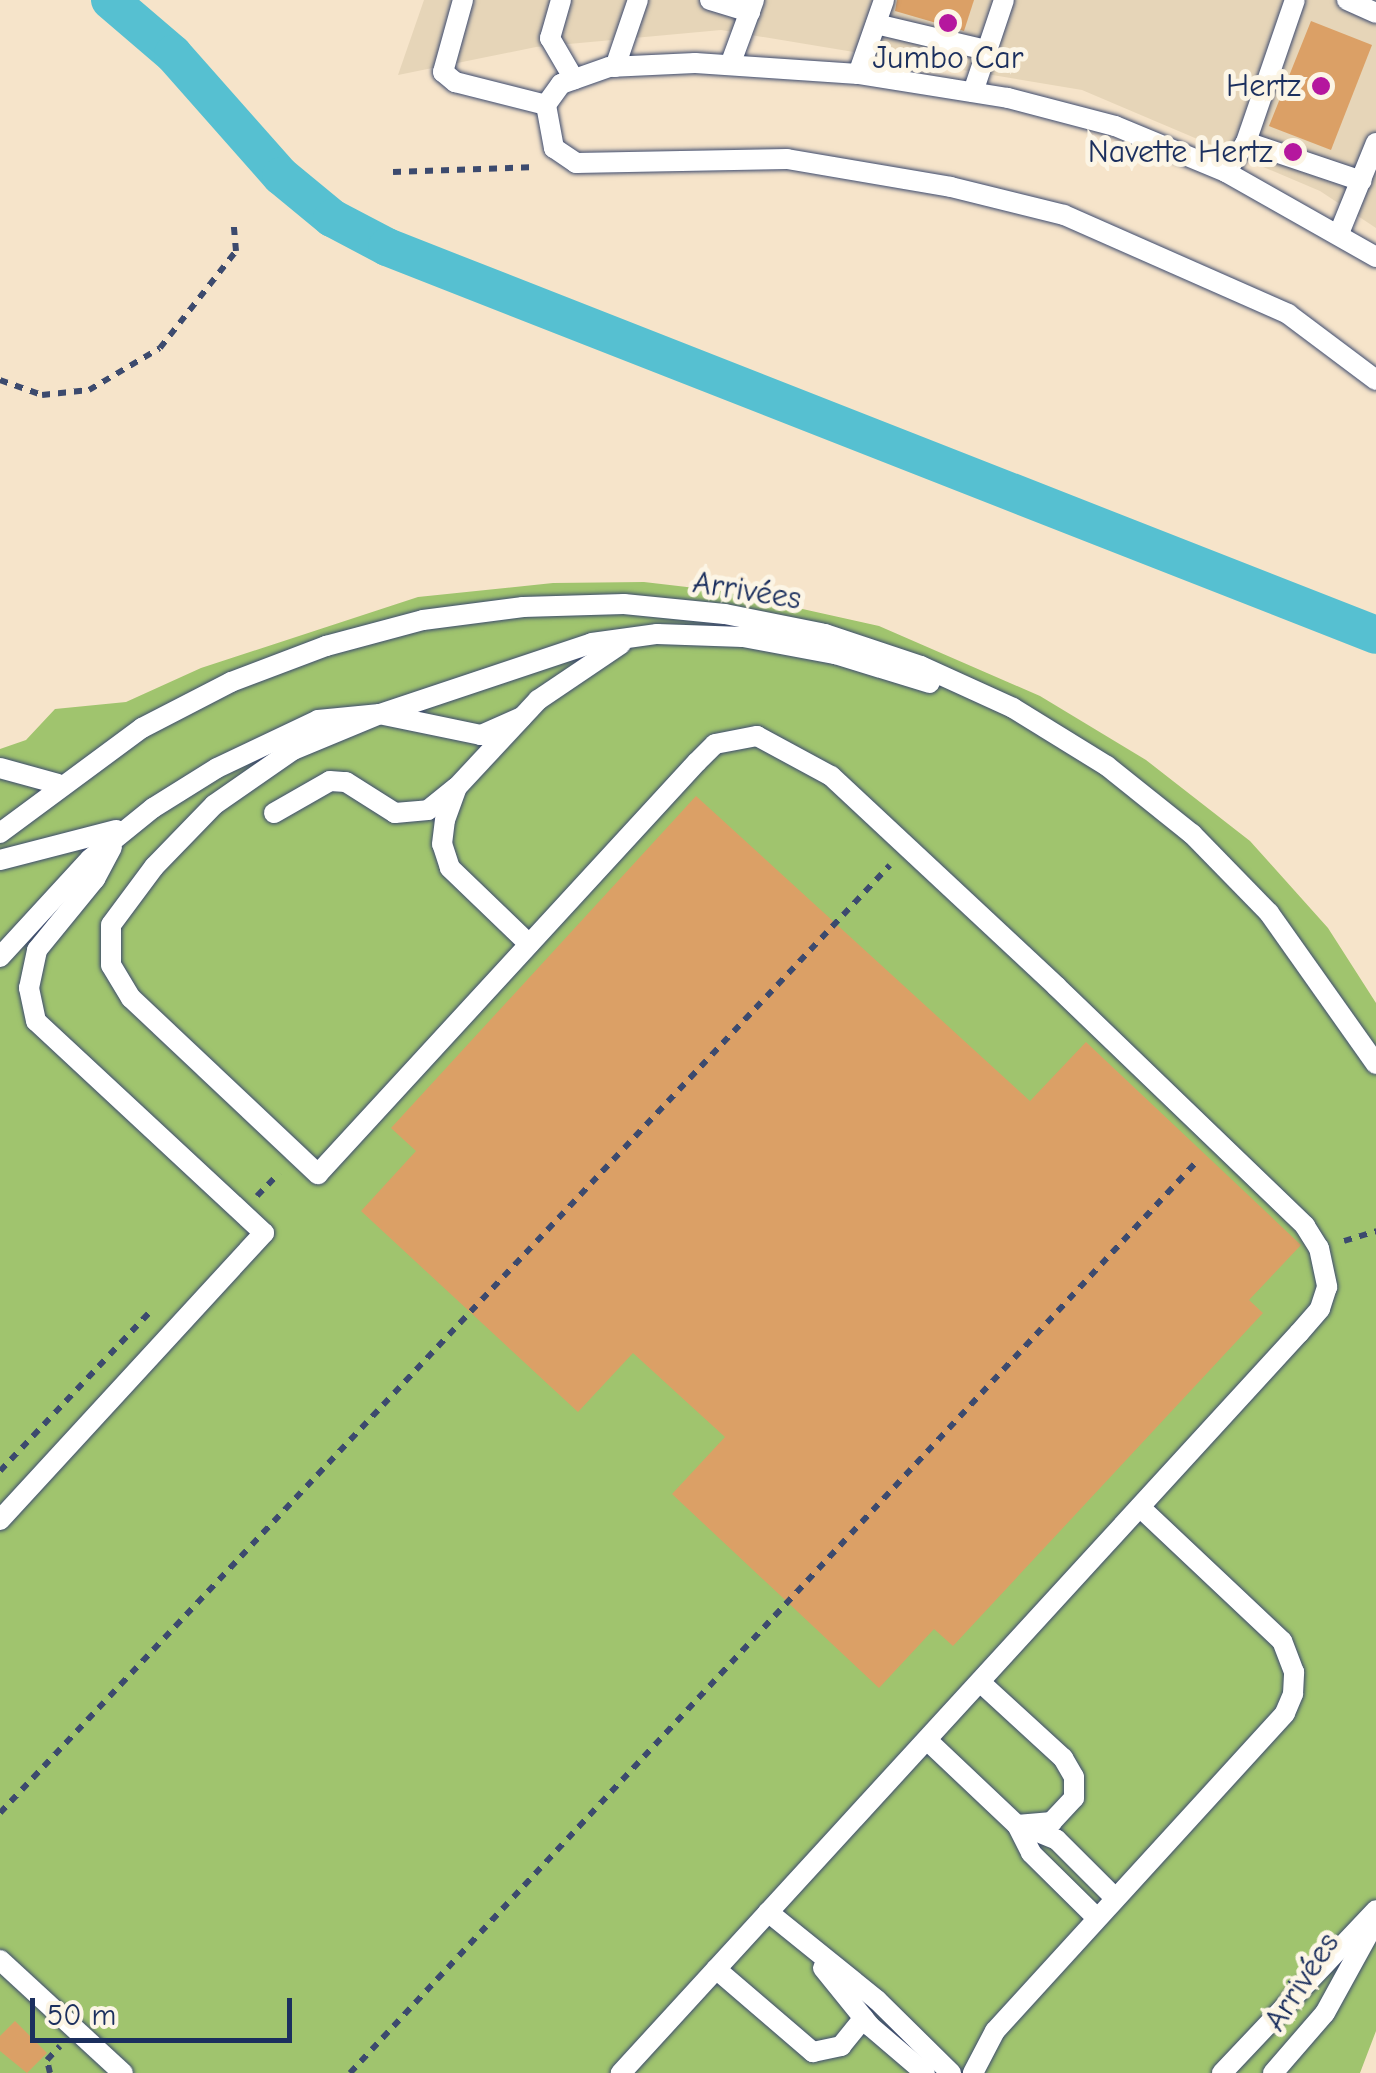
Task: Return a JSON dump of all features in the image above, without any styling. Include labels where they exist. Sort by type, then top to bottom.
[{"type":"lane","points":[[463,0],[442,72],[546,105]]},
{"type":"lane","points":[[561,0],[550,38],[574,78]]},
{"type":"lane","points":[[615,67],[638,0]]},
{"type":"lane","points":[[710,0],[752,6],[730,65]]},
{"type":"lane","points":[[858,74],[884,0]]},
{"type":"lane","points":[[972,92],[1004,0]]},
{"type":"lane","points":[[1226,172],[1246,142],[1295,0]]},
{"type":"lane","points":[[1346,0],[1376,13]]},
{"type":"lane","points":[[876,24],[986,50]]},
{"type":"lane","points":[[546,105],[574,78],[615,67],[730,65],[858,74],[972,92],[1115,126],[1226,172],[1340,231],[1376,257]]},
{"type":"lane","points":[[546,105],[554,148],[576,162],[787,159],[951,187],[1064,215],[1288,314],[1376,380]]},
{"type":"lane","points":[[1246,142],[1362,180]]},
{"type":"lane","points":[[1340,231],[1376,144]]},
{"type":"lane","name":"Arrivées","points":[[0,833],[58,784],[142,728],[231,682],[326,646],[423,620],[523,607],[624,604],[708,612],[825,634],[921,666],[1013,708],[1121,777],[1232,872],[1304,955],[1376,1064]]},
{"type":"lane","points":[[621,2073],[1140,1507],[1325,1298],[1326,1269],[1305,1226],[908,846],[831,776],[782,746],[757,736],[721,742],[318,1174],[131,998],[107,948],[111,925],[133,893],[214,805],[269,763],[380,714],[592,643],[631,638],[743,637],[835,654],[1013,708]]},
{"type":"lane","points":[[274,813],[330,781],[346,782],[395,813],[428,810],[457,787],[561,680],[631,638]]},
{"type":"lane","points":[[0,956],[136,822],[276,737],[318,720],[380,714],[481,735],[522,717]]},
{"type":"lane","points":[[0,768],[58,784]]},
{"type":"lane","points":[[457,787],[442,844],[450,868],[529,944]]},
{"type":"lane","points":[[0,860],[53,850],[136,822]]},
{"type":"lane","points":[[0,1520],[264,1233],[36,1021],[29,988],[38,950],[95,879],[115,840]]},
{"type":"lane","points":[[973,2073],[995,2031],[1285,1713],[1293,1694],[1294,1672],[1282,1641],[1140,1507]]},
{"type":"lane","points":[[980,1682],[1063,1758],[1074,1778],[1074,1798],[1052,1822],[1017,1825]]},
{"type":"lane","points":[[927,1740],[1017,1825],[1031,1853],[1096,1917]]},
{"type":"lane","points":[[1017,1825],[1056,1840],[1114,1897]]},
{"type":"lane","points":[[1222,2073],[1376,1910]]},
{"type":"lane","points":[[768,1912],[817,1958],[877,2000],[951,2073]]},
{"type":"lane","name":"Arrivées","points":[[1276,2073],[1325,2013],[1376,1920]]},
{"type":"lane","points":[[817,1958],[864,2018],[925,2073]]},
{"type":"lane","points":[[0,1960],[124,2073]]},
{"type":"lane","points":[[716,1968],[813,2052],[840,2046],[864,2018]]},
{"type":"path","points":[[394,172],[482,172],[576,162]]},
{"type":"path","points":[[0,380],[42,395],[89,390],[160,348],[236,251],[234,226]]},
{"type":"path","points":[[0,1813],[908,846]]},
{"type":"path","points":[[350,2073],[1215,1140]]},
{"type":"shaded area","points":[[424,0],[1376,0],[1376,228],[1320,191],[1082,90],[721,30],[536,47],[398,75]]},
{"type":"green space","points":[[644,582],[721,591],[879,626],[1040,696],[1146,760],[1250,841],[1328,928],[1376,1003],[1376,2031],[1360,2073],[0,2073],[0,749],[26,740],[55,709],[126,702],[201,668],[418,597],[553,583]]},
{"type":"building","name":"Jumbo Car","points":[[897,0],[974,0],[964,31],[895,11]]},
{"type":"building","name":"Hertz","points":[[1311,21],[1372,45],[1331,150],[1269,126]]},
{"type":"building","points":[[696,796],[1030,1101],[1086,1042],[1301,1245],[1249,1300],[1263,1313],[953,1646],[934,1629],[879,1688],[672,1494],[725,1437],[633,1353],[578,1412],[361,1211],[416,1151],[391,1128]]},
{"type":"building","points":[[15,2021],[47,2053],[27,2073],[0,2051],[0,2036]]},
{"type":"waterway","points":[[110,0],[173,54],[281,176],[332,218],[387,247],[1376,635]]},
{"type":"waterway","points":[[124,13],[133,0]]},
{"type":"place","name":"Jumbo Car","points":[[948,23]]},
{"type":"place","name":"Hertz","points":[[1321,86]]},
{"type":"place","name":"Navette Hertz","points":[[1293,152]]}]
